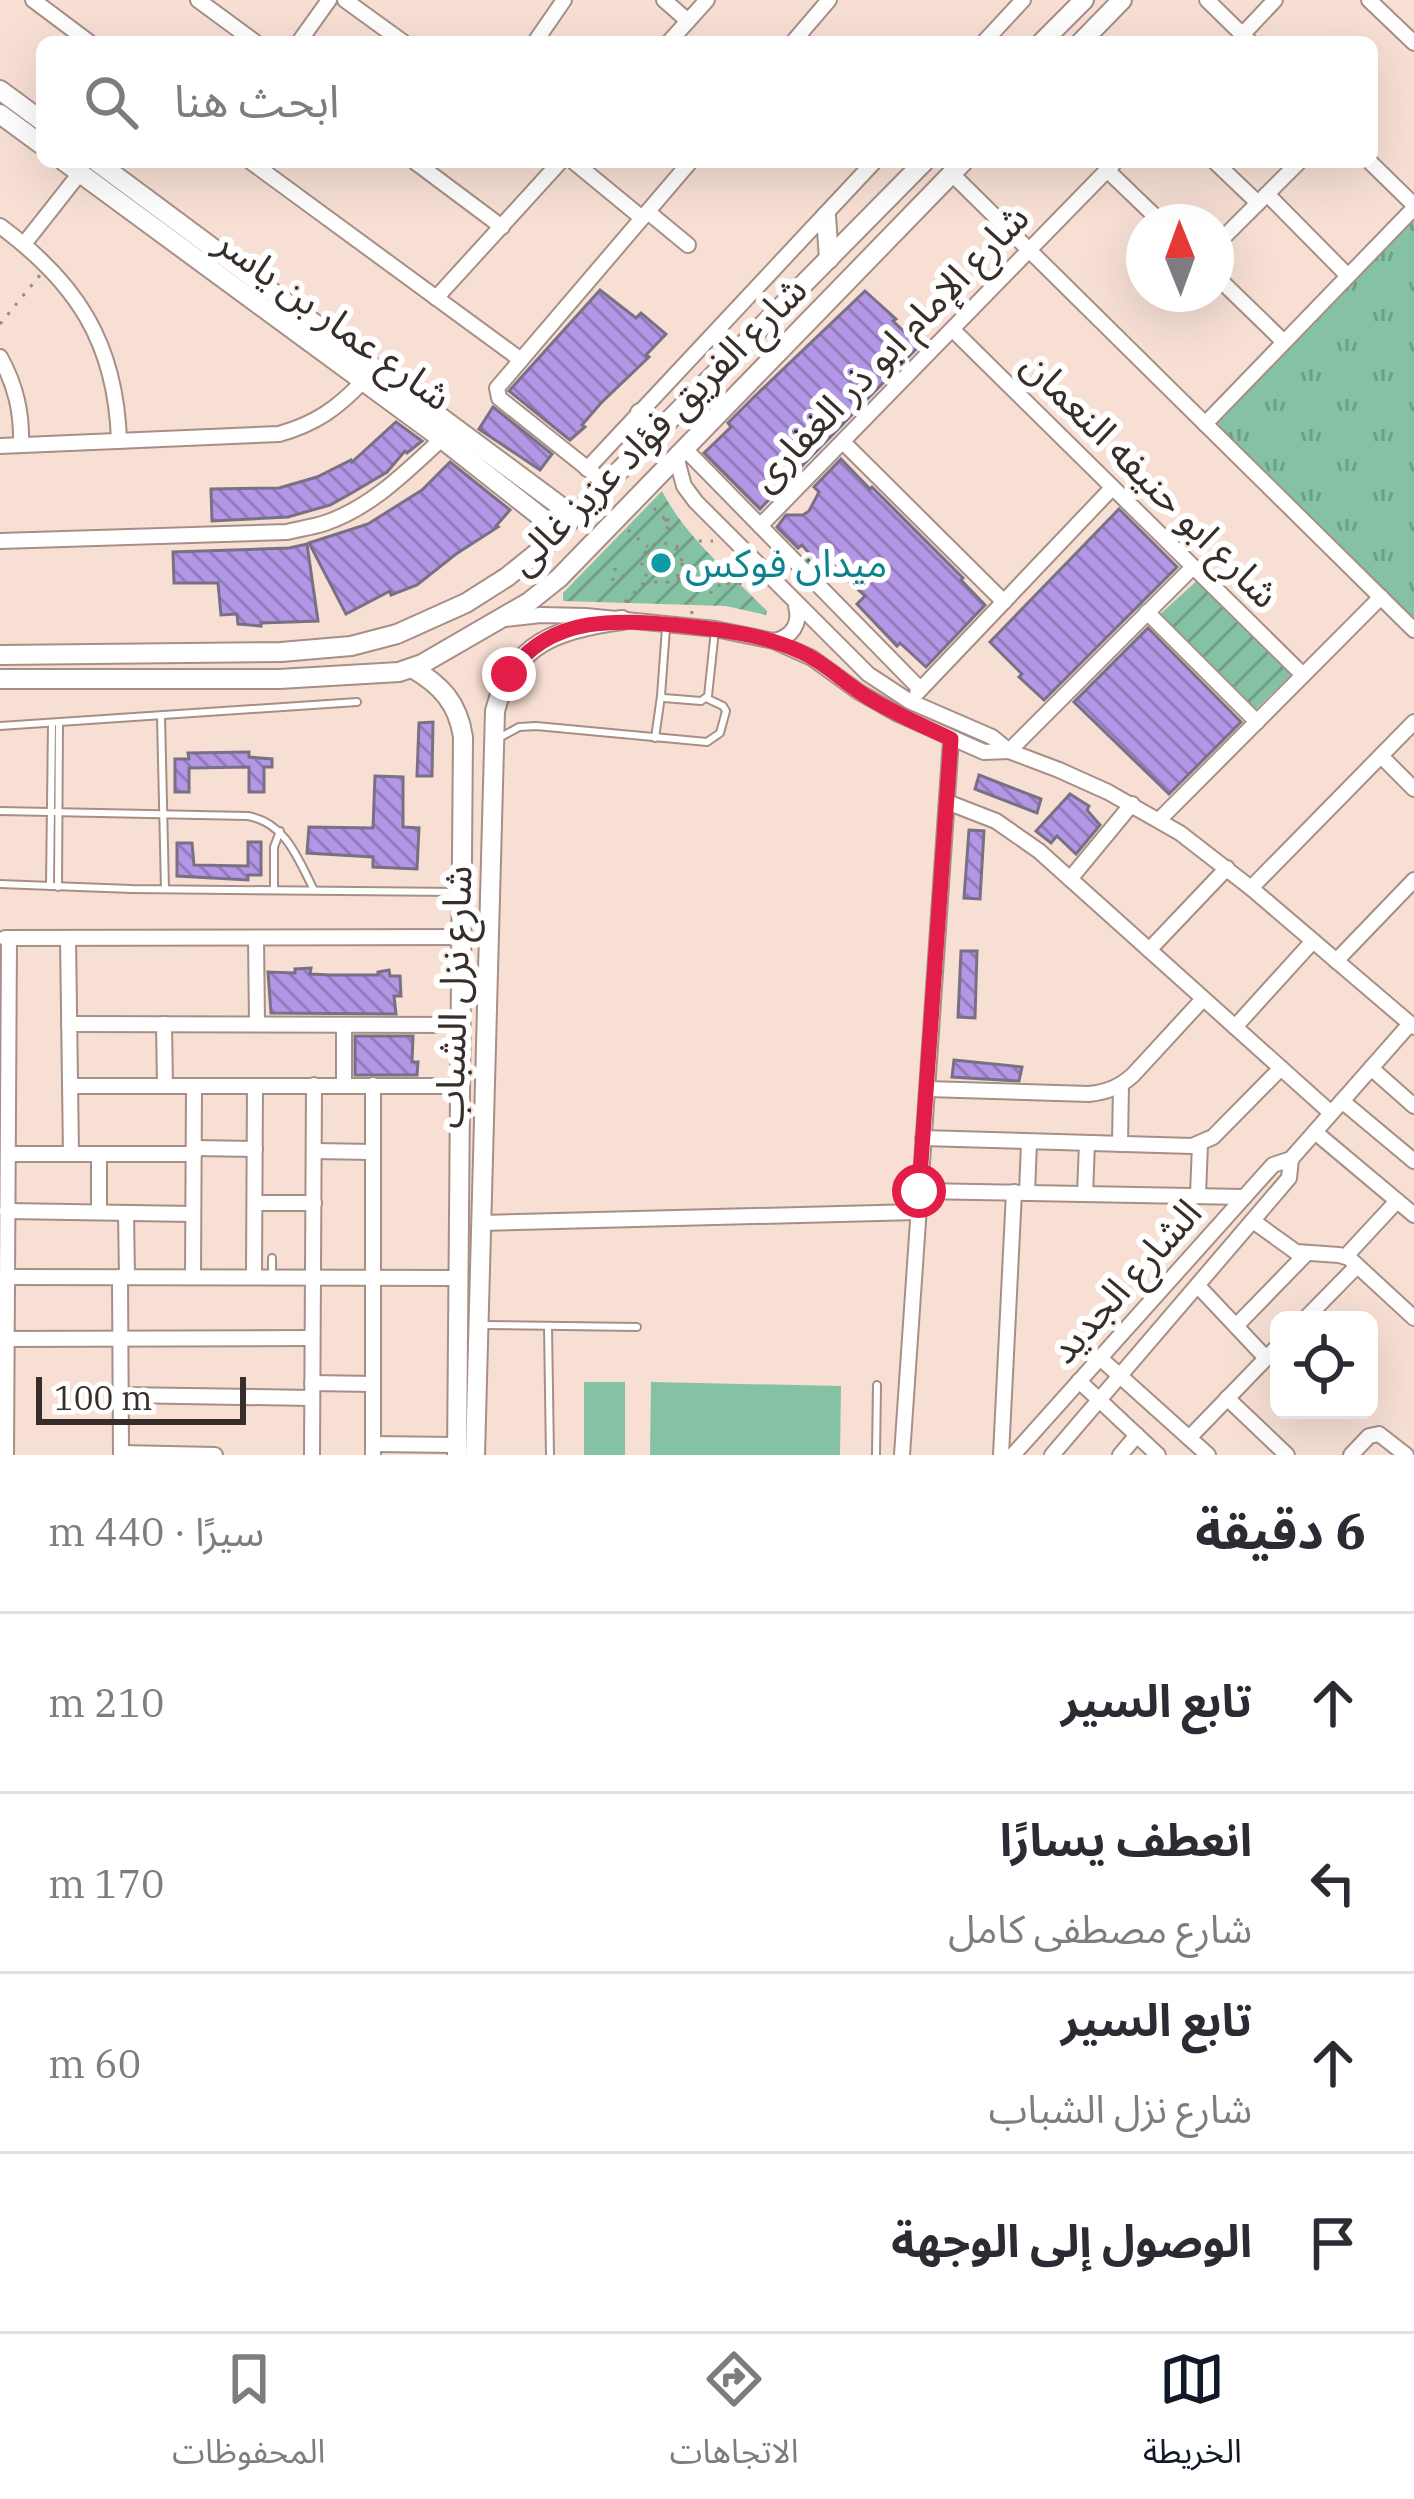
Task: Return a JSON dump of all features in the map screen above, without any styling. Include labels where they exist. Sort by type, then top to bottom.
[{"type":"street","points":[[34,0],[81,36]]},
{"type":"street","points":[[198,0],[247,36]]},
{"type":"street","points":[[303,36],[329,0]]},
{"type":"street","points":[[345,0],[394,36]]},
{"type":"street","points":[[366,16],[378,0]]},
{"type":"street","points":[[539,36],[564,0]]},
{"type":"street","points":[[664,0],[688,21]]},
{"type":"street","points":[[674,36],[707,0]]},
{"type":"street","points":[[989,36],[1022,0]]},
{"type":"street","points":[[1047,36],[1070,8],[1084,0]]},
{"type":"street","points":[[1090,36],[1121,0]]},
{"type":"street","points":[[1208,0],[1244,36]]},
{"type":"street","points":[[1248,36],[1275,0]]},
{"type":"street","points":[[1369,0],[1414,43]]},
{"type":"street","points":[[798,36],[819,4]]},
{"type":"street","points":[[0,90],[36,117]]},
{"type":"street","points":[[0,114],[36,141]]},
{"type":"street","points":[[25,244],[71,168]]},
{"type":"street","name":"شارع عمار بن ياسر","points":[[73,168],[363,381],[575,517]]},
{"type":"street","name":"شارع عمار بن ياسر","points":[[106,168],[448,433],[560,532]]},
{"type":"street","points":[[259,168],[521,360]]},
{"type":"street","points":[[423,168],[502,226]]},
{"type":"street","points":[[436,298],[555,168]]},
{"type":"street","points":[[582,168],[688,244]]},
{"type":"street","points":[[607,484],[496,392],[685,168]]},
{"type":"street","points":[[587,469],[869,168]]},
{"type":"street","name":"شارع الفريق فؤاد عزيز غالى","points":[[0,655],[328,649],[374,641],[443,614],[507,578],[560,532],[918,168]]},
{"type":"street","points":[[958,168],[1030,250],[1414,630]]},
{"type":"street","name":"شارع الفريق فؤاد عزيز غالى","points":[[0,679],[279,679],[385,674],[412,668],[529,602],[560,578],[958,168]]},
{"type":"street","name":"شارع الإمام ابو ذر الغفارى","points":[[760,526],[1109,168]]},
{"type":"street","points":[[1113,168],[1145,204]]},
{"type":"street","points":[[1223,168],[1348,276]]},
{"type":"street","points":[[1234,227],[1293,168]]},
{"type":"street","points":[[1205,424],[1414,207],[1376,168]]},
{"type":"street","points":[[826,217],[830,259]]},
{"type":"street","points":[[0,226],[49,265],[80,303],[103,346],[116,394],[119,441]]},
{"type":"street","points":[[1234,293],[1284,342]]},
{"type":"street","name":"شارع ابو حنيفه النعمان","points":[[953,330],[1303,675]]},
{"type":"street","points":[[0,357],[19,402],[21,445]]},
{"type":"street","points":[[0,446],[279,434],[326,416],[363,381]]},
{"type":"street","points":[[640,413],[659,431]]},
{"type":"street","points":[[0,541],[287,532],[326,523],[392,484],[448,433]]},
{"type":"street","points":[[843,442],[1004,602]]},
{"type":"street","points":[[680,452],[760,526],[915,695]]},
{"type":"street","points":[[680,452],[680,477],[689,494],[868,674],[997,740],[1009,752]]},
{"type":"street","points":[[896,713],[1112,488]]},
{"type":"street","points":[[1009,752],[1193,567]]},
{"type":"street","points":[[1159,820],[1381,597]]},
{"type":"street","points":[[774,641],[796,627],[794,602]]},
{"type":"street","points":[[1147,612],[1257,722]]},
{"type":"street","points":[[497,620],[563,615],[697,627],[774,641],[804,653],[859,692],[951,739],[990,753],[1009,752],[1084,780],[1159,820],[1251,888],[1412,1025]]},
{"type":"street","name":"شارع نزل الشباب","points":[[463,1452],[477,1325],[498,698],[509,674],[536,644],[563,632],[615,620]]},
{"type":"street","points":[[279,679],[274,665],[280,652]]},
{"type":"street","points":[[194,679],[203,668],[199,653]]},
{"type":"street","name":"شارع نزل الشباب","points":[[412,668],[440,687],[461,723],[459,1278],[467,1392]]},
{"type":"street","points":[[1251,888],[1414,722]]},
{"type":"street","points":[[902,1455],[951,739]]},
{"type":"street","points":[[1381,756],[1414,789]]},
{"type":"street","points":[[947,802],[1011,830],[1039,851],[1331,1113]]},
{"type":"street","points":[[1070,879],[1132,804]]},
{"type":"street","points":[[1149,950],[1226,868]]},
{"type":"street","points":[[1336,961],[1414,880]]},
{"type":"street","points":[[462,892],[488,892]]},
{"type":"street","name":"شارع نزل الشباب","points":[[4,938],[462,937]]},
{"type":"street","points":[[4,938],[6,1455]]},
{"type":"street","points":[[68,938],[71,1154]]},
{"type":"street","points":[[256,938],[257,1024]]},
{"type":"street","points":[[1235,1027],[1313,941]]},
{"type":"street","points":[[927,1089],[1106,1091],[1121,1084],[1203,999]]},
{"type":"street","points":[[69,1024],[461,1025]]},
{"type":"street","points":[[164,1024],[165,1085]]},
{"type":"street","points":[[344,1024],[344,1085]]},
{"type":"street","name":"الشارع الجديد","points":[[1013,1455],[1273,1165],[1291,1159],[1412,1025]]},
{"type":"street","points":[[923,1138],[1185,1147],[1219,1132],[1281,1068]]},
{"type":"street","points":[[1371,1068],[1414,1106]]},
{"type":"street","points":[[1120,1144],[1121,1084]]},
{"type":"street","points":[[312,1455],[314,1085]]},
{"type":"street","points":[[373,1085],[373,1449],[463,1452]]},
{"type":"street","points":[[70,1086],[460,1085]]},
{"type":"street","points":[[193,1277],[194,1086]]},
{"type":"street","points":[[254,1277],[255,1086]]},
{"type":"street","points":[[1342,1100],[1414,1161]]},
{"type":"street","points":[[1315,1132],[1414,1215]]},
{"type":"street","points":[[1000,1455],[1020,1193],[1029,1142]]},
{"type":"street","points":[[1085,1193],[1087,1143]]},
{"type":"street","points":[[1198,1195],[1200,1144]]},
{"type":"street","points":[[8,1154],[255,1149]]},
{"type":"street","points":[[314,1151],[373,1152]]},
{"type":"street","points":[[99,1154],[99,1212]]},
{"type":"street","name":"الشارع الجديد","points":[[1052,1455],[1289,1178],[1291,1159]]},
{"type":"street","points":[[919,1191],[1244,1197]]},
{"type":"street","points":[[1311,1311],[1397,1201]]},
{"type":"street","points":[[255,1203],[314,1204]]},
{"type":"street","points":[[7,1211],[193,1214]]},
{"type":"street","points":[[479,1222],[917,1212]]},
{"type":"street","points":[[126,1213],[121,1454],[215,1455]]},
{"type":"street","points":[[1253,1222],[1291,1250],[1352,1261],[1414,1318]]},
{"type":"street","points":[[1236,1326],[1306,1254]]},
{"type":"street","points":[[5,1280],[459,1278]]},
{"type":"street","points":[[1199,1287],[1266,1358]]},
{"type":"street","points":[[3,1340],[312,1338]]},
{"type":"street","points":[[1189,1438],[1270,1354]]},
{"type":"street","points":[[1100,1358],[1208,1455]]},
{"type":"street","points":[[1079,1382],[1158,1455]]},
{"type":"street","points":[[121,1395],[373,1384]]},
{"type":"street","points":[[1227,1398],[1287,1455]]},
{"type":"street","points":[[1351,1455],[1364,1439],[1379,1434],[1406,1455]]},
{"type":"street","points":[[1120,1455],[1137,1435]]},
{"type":"lane","points":[[655,738],[667,625]]},
{"type":"lane","points":[[706,698],[715,629]]},
{"type":"lane","points":[[661,696],[706,698]]},
{"type":"lane","points":[[493,745],[510,730],[527,726],[706,742],[723,728],[726,710],[706,698]]},
{"type":"lane","points":[[0,726],[357,703]]},
{"type":"lane","points":[[161,717],[165,889]]},
{"type":"lane","points":[[54,887],[56,723]]},
{"type":"lane","points":[[0,812],[248,815],[280,831],[314,890]]},
{"type":"lane","points":[[274,890],[274,847],[280,831]]},
{"type":"lane","points":[[0,884],[462,892]]},
{"type":"lane","points":[[272,1258],[272,1277]]},
{"type":"lane","points":[[477,1325],[637,1327]]},
{"type":"lane","points":[[548,1326],[550,1455]]},
{"type":"lane","points":[[876,1455],[877,1385]]},
{"type":"path","points":[[0,323],[49,265]]},
{"type":"path","points":[[612,522],[649,548]]},
{"type":"path","points":[[666,529],[666,543]]},
{"type":"path","points":[[674,548],[698,540],[737,543]]},
{"type":"path","points":[[666,543],[682,554],[682,570],[671,583],[655,584],[643,572],[642,556],[649,548],[666,543]]},
{"type":"path","points":[[697,627],[689,600],[693,588],[706,577],[713,575],[720,584],[774,580]]},
{"type":"path","points":[[615,620],[649,577]]},
{"type":"path","points":[[676,577],[713,593],[720,584]]},
{"type":"green space","points":[[1414,208],[1414,630],[1205,424]]},
{"type":"green space","points":[[662,491],[696,540],[766,615],[726,606],[563,601],[563,593]]},
{"type":"green space","points":[[1201,577],[1295,671],[1253,712],[1158,616]]},
{"type":"green space","points":[[584,1382],[625,1382],[625,1455],[584,1455]]},
{"type":"green space","points":[[651,1382],[841,1386],[840,1455],[650,1455]]},
{"type":"building","points":[[600,290],[636,318],[641,313],[666,334],[570,440],[509,391]]},
{"type":"building","points":[[865,291],[919,346],[760,509],[704,453],[731,427],[728,423]]},
{"type":"building","points":[[493,407],[552,454],[540,470],[479,429]]},
{"type":"building","points":[[396,422],[422,441],[405,451],[387,472],[330,505],[288,517],[212,521],[211,489],[279,488],[317,477],[352,462]]},
{"type":"building","points":[[841,459],[985,605],[926,667],[900,643],[897,646],[857,604],[865,596],[830,564],[824,570],[777,527],[786,515],[809,511],[819,492],[814,487]]},
{"type":"building","points":[[450,462],[510,510],[498,527],[417,585],[391,595],[390,591],[346,614],[309,543],[368,524],[422,490]]},
{"type":"building","points":[[1119,509],[1177,567],[1044,700],[990,642]]},
{"type":"building","points":[[307,544],[318,621],[238,624],[237,614],[221,615],[218,583],[174,583],[173,552]]},
{"type":"building","points":[[1148,628],[1241,722],[1169,794],[1074,702]]},
{"type":"building","points":[[433,722],[432,776],[417,776],[419,723]]},
{"type":"building","points":[[249,752],[249,757],[272,759],[272,767],[264,767],[264,792],[249,792],[249,767],[189,768],[189,792],[175,792],[175,759],[189,759],[188,753]]},
{"type":"building","points":[[979,775],[1041,799],[1037,813],[975,789]]},
{"type":"building","points":[[375,776],[403,777],[403,827],[419,828],[417,869],[373,867],[373,857],[307,853],[309,827],[373,828]]},
{"type":"building","points":[[1070,794],[1089,806],[1087,810],[1100,825],[1076,854],[1057,836],[1051,843],[1036,831]]},
{"type":"building","points":[[969,830],[984,831],[980,899],[964,898]]},
{"type":"building","points":[[248,842],[261,842],[261,875],[248,875],[248,880],[177,876],[177,843],[192,843],[194,865],[248,866]]},
{"type":"building","points":[[961,951],[977,951],[975,1018],[958,1017]]},
{"type":"building","points":[[311,968],[310,974],[330,975],[378,975],[389,970],[390,976],[400,976],[401,996],[394,996],[396,1014],[271,1013],[268,972]]},
{"type":"building","points":[[355,1036],[413,1036],[412,1062],[418,1062],[417,1075],[355,1075]]},
{"type":"building","points":[[954,1060],[1022,1067],[1019,1081],[952,1077]]},
{"type":"place","name":"ميدان فوكس","points":[[661,563]]},
{"type":"route","points":[[509,674],[536,644],[580,627],[622,620],[715,629],[774,641],[804,653],[871,700],[951,739],[919,1191]]}]
